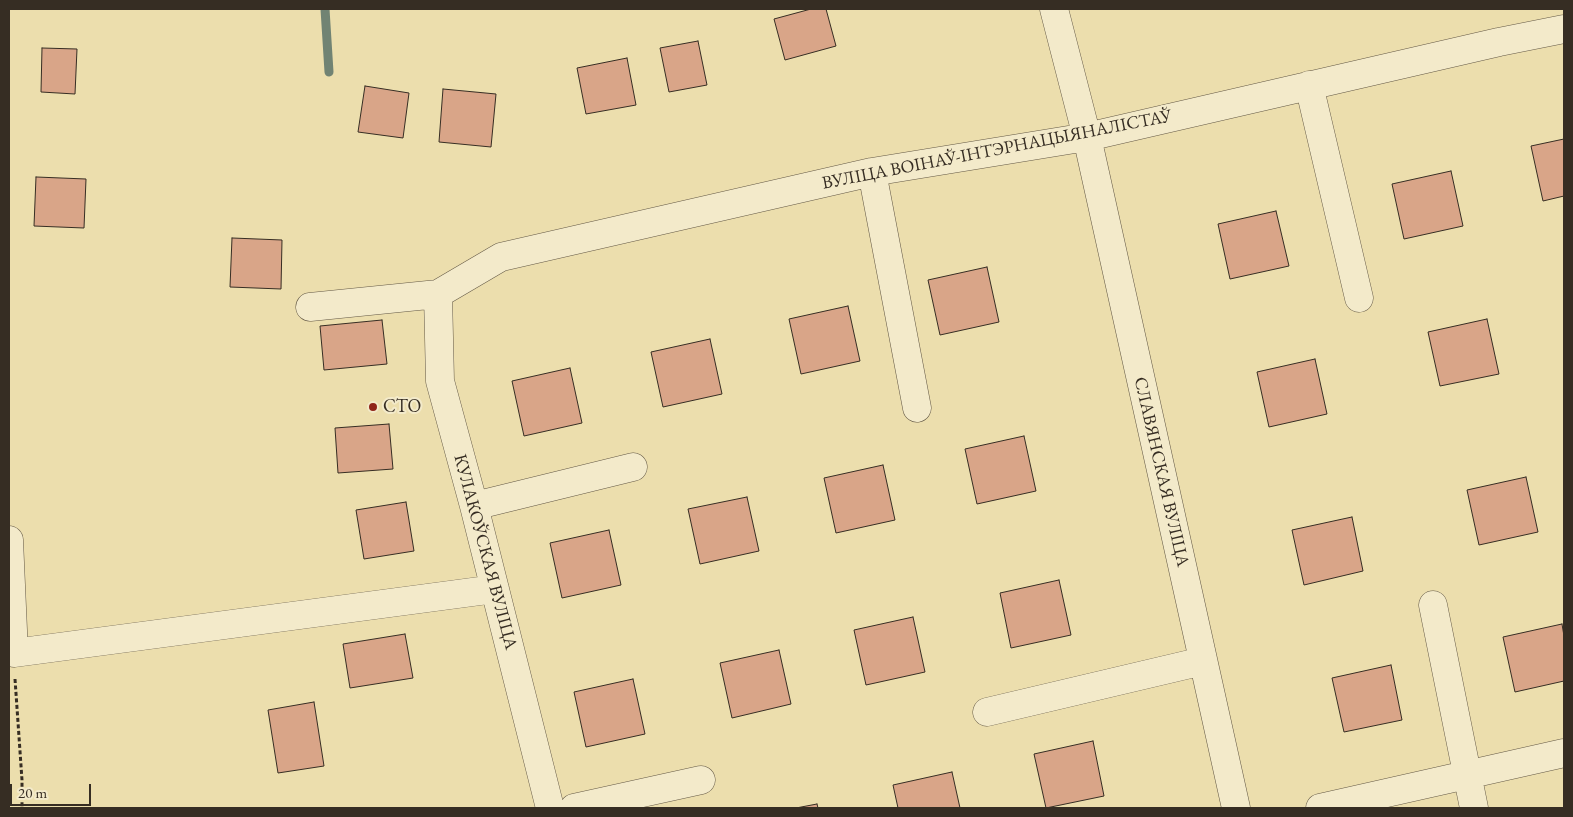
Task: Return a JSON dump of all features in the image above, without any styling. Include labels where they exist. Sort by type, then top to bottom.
[{"type":"street","name":"СЛАВЯНСКАЯ ВУЛІЦА","points":[[1054,9],[1087,137],[1236,808]]},
{"type":"street","name":"ВУЛІЦА ВОІНАЎ-ІНТЭРНАЦЫЯНАЛІСТАЎ","points":[[438,294],[501,257],[872,172],[1087,137],[1309,85],[1550,23]]},
{"type":"street","points":[[1309,85],[1359,298]]},
{"type":"street","points":[[872,172],[917,408]]},
{"type":"street","points":[[310,307],[438,294]]},
{"type":"street","name":"КУЛАКОЎСКАЯ ВУЛІЦА","points":[[438,294],[440,381],[474,506],[550,808]]},
{"type":"street","points":[[474,506],[633,467]]},
{"type":"street","points":[[9,540],[14,653],[495,589]]},
{"type":"street","points":[[1433,605],[1474,808]]},
{"type":"street","points":[[987,712],[1203,662]]},
{"type":"street","points":[[1320,808],[1564,752]]},
{"type":"street","points":[[574,808],[701,780]]},
{"type":"path","points":[[14,653],[22,808]]},
{"type":"building","points":[[811,9],[826,9],[836,46],[785,60],[774,19]]},
{"type":"building","points":[[698,41],[707,85],[669,92],[660,48]]},
{"type":"building","points":[[42,48],[77,49],[75,94],[41,92]]},
{"type":"building","points":[[627,58],[636,105],[586,114],[577,68]]},
{"type":"building","points":[[365,86],[409,93],[403,138],[358,132]]},
{"type":"building","points":[[443,89],[496,94],[491,147],[439,142]]},
{"type":"building","points":[[1564,139],[1564,196],[1543,201],[1531,146]]},
{"type":"building","points":[[1451,171],[1463,226],[1404,239],[1392,184]]},
{"type":"building","points":[[36,177],[86,179],[84,228],[34,226]]},
{"type":"building","points":[[1276,211],[1289,266],[1230,279],[1218,224]]},
{"type":"building","points":[[232,238],[282,240],[281,289],[230,287]]},
{"type":"building","points":[[987,267],[999,322],[940,335],[928,280]]},
{"type":"building","points":[[848,306],[860,361],[801,374],[789,319]]},
{"type":"building","points":[[1487,319],[1499,374],[1440,386],[1428,332]]},
{"type":"building","points":[[382,320],[387,364],[324,370],[320,326]]},
{"type":"building","points":[[710,339],[722,394],[663,407],[651,352]]},
{"type":"building","points":[[1315,359],[1327,414],[1269,427],[1257,372]]},
{"type":"building","points":[[570,368],[582,423],[524,436],[512,381]]},
{"type":"building","points":[[389,424],[393,469],[338,473],[335,428]]},
{"type":"building","points":[[1024,436],[1036,491],[977,504],[965,449]]},
{"type":"building","points":[[883,465],[895,520],[836,533],[824,478]]},
{"type":"building","points":[[1526,477],[1538,532],[1479,545],[1467,490]]},
{"type":"building","points":[[747,497],[759,551],[700,564],[688,509]]},
{"type":"building","points":[[406,502],[414,551],[364,559],[356,510]]},
{"type":"building","points":[[1352,517],[1363,571],[1304,585],[1292,530]]},
{"type":"building","points":[[609,530],[621,585],[562,598],[550,543]]},
{"type":"building","points":[[1059,580],[1071,635],[1011,648],[1000,593]]},
{"type":"building","points":[[913,617],[925,672],[866,685],[854,630]]},
{"type":"building","points":[[1562,624],[1564,636],[1564,681],[1515,692],[1503,637]]},
{"type":"building","points":[[405,634],[413,678],[350,688],[343,644]]},
{"type":"building","points":[[779,650],[791,704],[732,718],[720,663]]},
{"type":"building","points":[[1391,665],[1402,720],[1344,732],[1332,678]]},
{"type":"building","points":[[633,679],[645,734],[586,747],[574,692]]},
{"type":"building","points":[[314,702],[324,766],[278,773],[268,710]]},
{"type":"building","points":[[1093,741],[1104,796],[1046,808],[1034,754]]},
{"type":"building","points":[[952,772],[960,808],[898,808],[893,785]]},
{"type":"building","points":[[817,804],[818,808],[796,808]]},
{"type":"waterway","points":[[325,9],[329,72]]},
{"type":"place","name":"СТО","points":[[373,407]]}]
